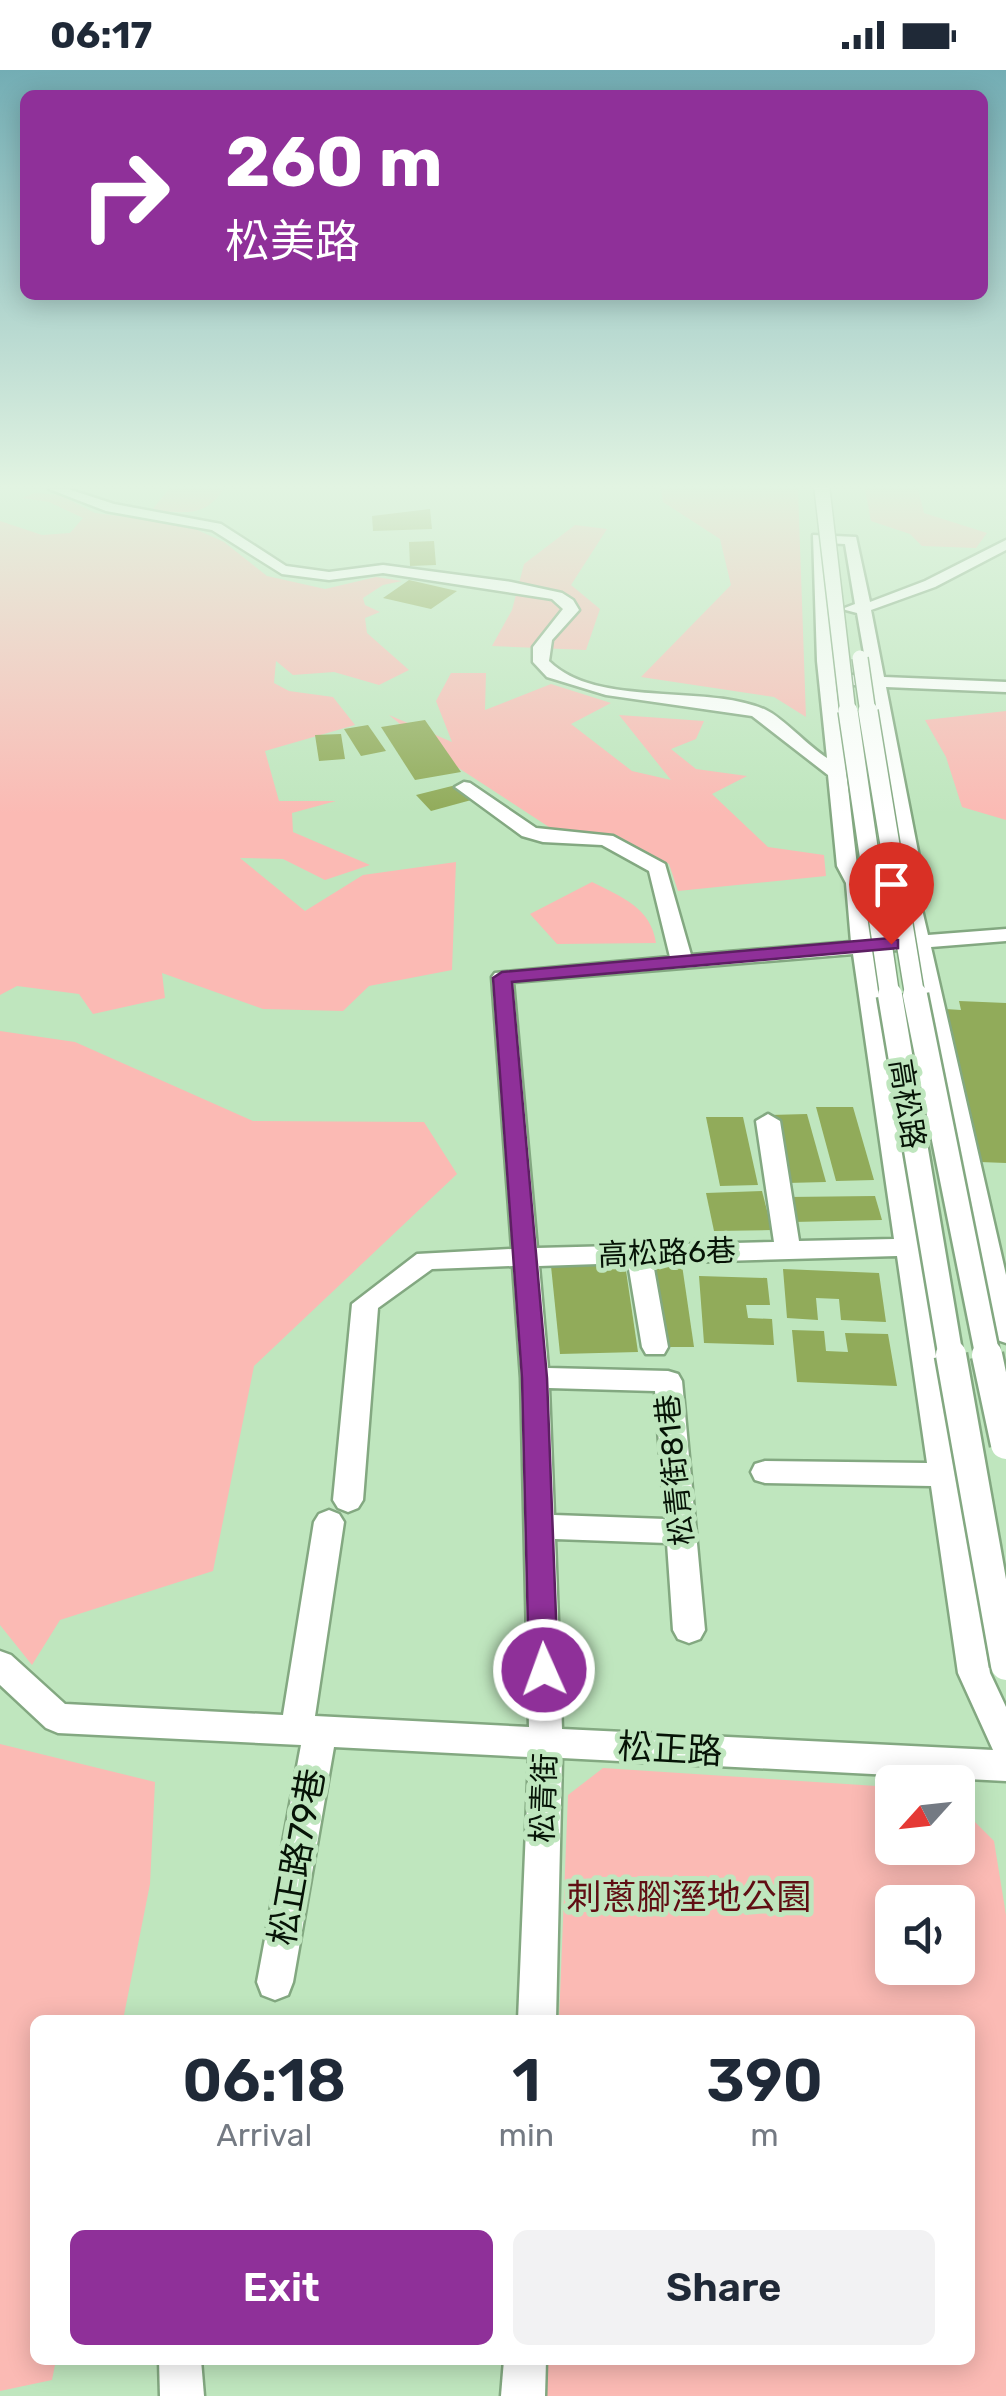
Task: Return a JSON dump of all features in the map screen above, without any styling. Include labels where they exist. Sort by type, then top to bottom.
[{"type":"street","points":[[559,598],[571,610],[551,630],[540,650],[547,670],[578,682],[642,696],[762,714],[794,744],[837,772]]},
{"type":"street","name":"高松路","points":[[824,598],[843,667],[912,980],[1006,1444]]},
{"type":"street","name":"高松路","points":[[835,598],[859,804],[1006,1666]]},
{"type":"street","name":"高松路","points":[[841,598],[843,667],[837,772],[847,866],[856,878],[862,947],[974,1674],[1006,1743]]},
{"type":"street","name":"高松路","points":[[860,598],[911,867],[905,879],[1006,1333]]},
{"type":"street","points":[[825,610],[862,609],[890,598]]},
{"type":"street","points":[[843,667],[878,681],[1006,688]]},
{"type":"street","points":[[843,667],[835,673],[856,878]]},
{"type":"street","points":[[843,667],[867,674],[905,879]]},
{"type":"street","points":[[464,787],[529,832],[606,840],[658,868],[682,962],[1006,935]]},
{"type":"street","name":"松青街","points":[[537,2015],[546,1742],[535,1378],[502,978],[682,962]]},
{"type":"street","points":[[768,1121],[788,1250]]},
{"type":"street","name":"高松路6巷","points":[[426,1260],[908,1247]]},
{"type":"street","points":[[639,1254],[654,1347]]},
{"type":"street","name":"松正路79巷","points":[[274,1982],[366,1304],[426,1260]]},
{"type":"street","name":"松青街81巷","points":[[535,1378],[668,1381],[689,1630]]},
{"type":"street","points":[[765,1472],[944,1476]]},
{"type":"street","points":[[540,1526],[681,1532]]},
{"type":"street","name":"松正路","points":[[0,1665],[58,1718],[1006,1766]]},
{"type":"street","points":[[180,2365],[182,2396]]},
{"type":"street","points":[[523,2396],[525,2365]]},
{"type":"green space","points":[[0,598],[364,598],[365,605],[380,612],[365,618],[367,633],[409,670],[379,685],[334,672],[293,675],[276,661],[274,683],[289,691],[333,697],[355,725],[265,751],[279,801],[336,801],[292,813],[293,832],[370,865],[325,880],[283,859],[240,858],[305,911],[363,875],[456,862],[452,970],[369,986],[343,1011],[263,1009],[162,973],[165,998],[93,1014],[79,994],[17,986],[0,995]]},
{"type":"green space","points":[[515,598],[586,598],[600,609],[586,650],[492,646]]},
{"type":"green space","points":[[719,598],[802,598],[806,717],[774,697],[641,677]]},
{"type":"green space","points":[[451,673],[486,673],[485,710],[551,684],[611,703],[571,724],[632,771],[671,780],[619,715],[704,721],[696,739],[671,749],[696,769],[747,776],[712,794],[768,847],[824,855],[826,876],[678,891],[669,864],[614,834],[552,829],[434,752],[389,715],[452,742],[436,701]]},
{"type":"green space","points":[[1006,711],[1006,820],[962,807],[946,757],[925,720]]},
{"type":"green space","points":[[592,882],[641,912],[656,943],[557,944],[530,914]]},
{"type":"green space","points":[[0,1031],[75,1042],[253,1121],[424,1122],[457,1174],[254,1366],[213,1571],[60,1620],[32,1665],[0,1625]]},
{"type":"green space","points":[[0,1744],[155,1782],[150,1884],[124,2015],[30,2015],[30,2365],[55,2365],[52,2380],[0,2391]]},
{"type":"green space","name":"刺蔥腳溼地公園","points":[[603,1768],[875,1786],[875,1865],[975,1865],[975,1822],[994,1841],[1006,1915],[1006,2396],[545,2396],[547,2365],[975,2365],[975,2015],[559,2015],[568,1795]]},
{"type":"building","points":[[384,598],[448,598],[431,609]]},
{"type":"building","points":[[425,720],[461,772],[415,780],[381,727]]},
{"type":"building","points":[[368,725],[386,751],[361,756],[344,729]]},
{"type":"building","points":[[341,734],[345,759],[319,761],[315,735]]},
{"type":"building","points":[[460,784],[475,799],[431,811],[416,795]]},
{"type":"building","points":[[959,1001],[1006,1003],[1006,1163],[980,1162],[945,1009],[961,1010]]},
{"type":"building","points":[[816,1107],[853,1107],[874,1180],[836,1181]]},
{"type":"building","points":[[807,1114],[826,1182],[787,1183],[770,1115]]},
{"type":"building","points":[[706,1117],[743,1117],[758,1185],[720,1186]]},
{"type":"building","points":[[762,1191],[772,1230],[714,1231],[706,1193]]},
{"type":"building","points":[[875,1196],[882,1220],[793,1222],[788,1197]]},
{"type":"building","points":[[625,1264],[638,1352],[560,1354],[551,1266]]},
{"type":"building","points":[[682,1265],[694,1347],[661,1347],[651,1266]]},
{"type":"building","points":[[783,1269],[879,1273],[886,1322],[841,1320],[839,1299],[816,1298],[818,1320],[787,1318]]},
{"type":"building","points":[[699,1276],[767,1278],[770,1305],[746,1305],[748,1318],[772,1319],[774,1345],[704,1343]]},
{"type":"building","points":[[792,1330],[824,1331],[826,1351],[848,1352],[845,1333],[888,1334],[897,1386],[797,1382]]},
{"type":"route","points":[[544,1670],[535,1378],[502,978],[891,944]]}]
